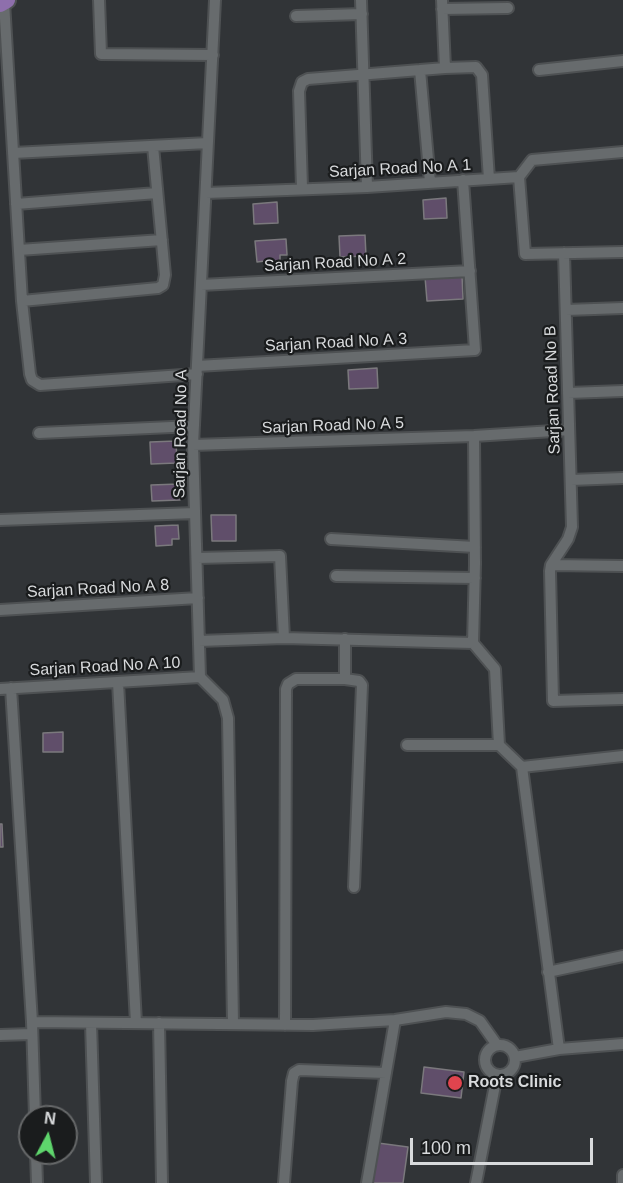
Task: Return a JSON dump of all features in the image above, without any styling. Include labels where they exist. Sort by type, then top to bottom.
[{"type":"street","points":[[99,0],[100,54],[213,56]]},
{"type":"street","name":"Sarjan Road No A","points":[[200,677],[193,445],[215,0]]},
{"type":"street","points":[[362,0],[367,187]]},
{"type":"street","points":[[4,2],[22,301],[161,287],[165,278],[153,146]]},
{"type":"street","points":[[445,68],[442,5],[508,8]]},
{"type":"street","points":[[296,16],[362,14]]},
{"type":"street","points":[[539,70],[623,62]]},
{"type":"street","points":[[302,188],[300,86],[308,80],[445,68],[476,67],[482,75],[489,179]]},
{"type":"street","points":[[420,70],[430,182]]},
{"type":"street","points":[[14,153],[208,143]]},
{"type":"street","points":[[623,152],[532,160],[519,177],[525,254],[623,252]]},
{"type":"street","name":"Sarjan Road No A 1","points":[[206,193],[367,187],[519,177]]},
{"type":"street","points":[[463,180],[470,271]]},
{"type":"street","points":[[16,204],[157,193]]},
{"type":"street","points":[[19,250],[162,240]]},
{"type":"street","name":"Sarjan Road No B","points":[[551,564],[568,539],[572,527],[564,253]]},
{"type":"street","name":"Sarjan Road No A 2","points":[[201,285],[470,271]]},
{"type":"street","name":"Sarjan Road No A 3","points":[[22,301],[30,374],[35,383],[40,385],[197,370],[475,350],[470,271]]},
{"type":"street","points":[[566,310],[623,308]]},
{"type":"street","points":[[568,393],[623,391]]},
{"type":"street","points":[[39,433],[194,426]]},
{"type":"street","name":"Sarjan Road No A 5","points":[[193,445],[474,436],[569,430]]},
{"type":"street","points":[[474,436],[473,643],[495,669],[499,745]]},
{"type":"street","points":[[571,480],[623,478]]},
{"type":"street","points":[[0,520],[195,513]]},
{"type":"street","points":[[331,539],[475,547]]},
{"type":"street","points":[[197,558],[280,556],[284,638]]},
{"type":"street","points":[[623,566],[551,564],[549,579],[554,701],[623,699]]},
{"type":"street","points":[[336,576],[475,578]]},
{"type":"street","name":"Sarjan Road No A 8","points":[[0,610],[198,598]]},
{"type":"street","points":[[199,641],[284,638],[473,643]]},
{"type":"street","points":[[345,639],[345,679]]},
{"type":"street","points":[[200,677],[223,700],[228,718],[233,1023]]},
{"type":"street","name":"Sarjan Road No A 10","points":[[5,688],[200,677]]},
{"type":"street","points":[[285,1024],[286,689],[288,684],[296,679],[359,681],[363,690],[354,887]]},
{"type":"street","points":[[118,682],[136,1023]]},
{"type":"street","points":[[5,688],[32,1022],[35,1105]]},
{"type":"street","points":[[407,745],[499,745],[522,766],[559,1049]]},
{"type":"street","points":[[522,766],[623,756]]},
{"type":"street","points":[[548,972],[623,956]]},
{"type":"street","points":[[32,1022],[313,1025],[395,1020],[446,1012],[466,1014],[480,1021],[497,1045]]},
{"type":"street","points":[[368,1183],[395,1020]]},
{"type":"street","points":[[91,1023],[96,1183]]},
{"type":"street","points":[[159,1023],[162,1183]]},
{"type":"street","points":[[0,1035],[32,1034]]},
{"type":"street","points":[[515,1057],[559,1049],[623,1044]]},
{"type":"street","points":[[497,1045],[511,1048],[516,1062],[512,1071],[502,1076],[488,1070],[484,1060],[488,1050],[497,1045]]},
{"type":"street","points":[[284,1183],[294,1073],[299,1070],[386,1073]]},
{"type":"street","points":[[476,1183],[497,1075]]},
{"type":"street","points":[[36,1165],[37,1183]]},
{"type":"street","points":[[623,1175],[623,1183]]},
{"type":"building","points":[[446,198],[447,218],[424,219],[423,200]]},
{"type":"building","points":[[277,202],[278,223],[254,224],[253,204]]},
{"type":"building","points":[[365,235],[366,256],[340,257],[339,236]]},
{"type":"building","points":[[286,239],[287,255],[280,255],[280,262],[265,264],[265,261],[257,262],[255,241]]},
{"type":"building","points":[[462,275],[463,299],[427,301],[425,277]]},
{"type":"building","points":[[377,368],[378,388],[349,389],[348,370]]},
{"type":"building","points":[[176,441],[177,463],[151,464],[150,442]]},
{"type":"building","points":[[179,484],[180,500],[152,501],[151,485]]},
{"type":"building","points":[[211,515],[236,515],[236,541],[212,541]]},
{"type":"building","points":[[178,525],[179,539],[172,539],[172,545],[156,546],[155,526]]},
{"type":"building","points":[[63,732],[63,752],[43,752],[43,733]]},
{"type":"building","points":[[0,824],[2,824],[3,847],[0,847]]},
{"type":"building","points":[[424,1067],[464,1072],[461,1098],[421,1093]]},
{"type":"building","points":[[378,1143],[408,1147],[403,1183],[371,1183]]},
{"type":"place","name":"Roots Clinic","points":[[455,1083]]}]
